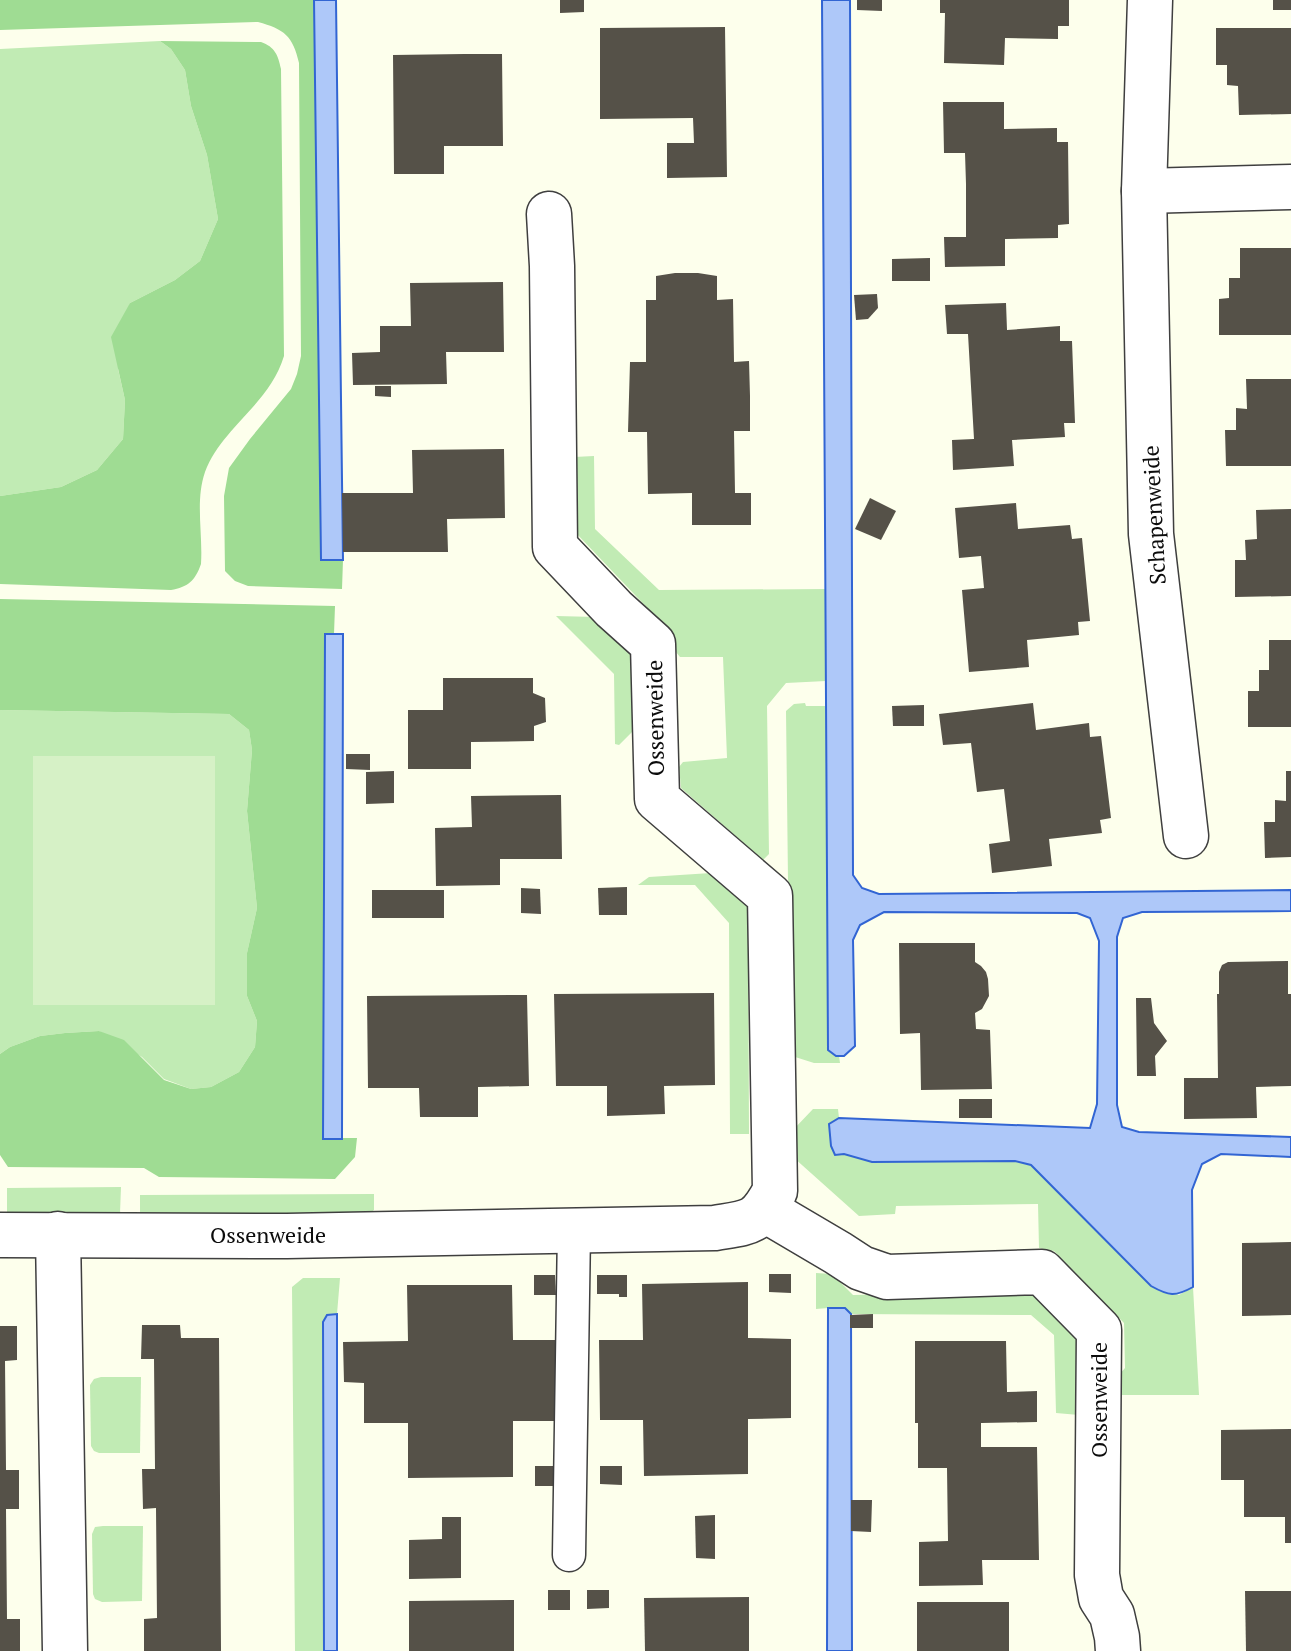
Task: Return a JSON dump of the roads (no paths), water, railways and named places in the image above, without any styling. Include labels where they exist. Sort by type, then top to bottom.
[{"type":"street","name":"Schapenweide","points":[[1150,0],[1144,191],[1151,534],[1186,836]]},
{"type":"street","points":[[1144,191],[1291,187]]},
{"type":"street","name":"Ossenweide","points":[[0,1235],[287,1236],[715,1228],[754,1220],[765,1210],[775,1191],[770,896],[657,799],[653,644],[614,609],[555,547],[549,214]]},
{"type":"street","name":"Ossenweide","points":[[765,1210],[861,1268],[887,1277],[1042,1272],[1099,1330],[1097,1575],[1101,1598],[1112,1615],[1118,1651]]},
{"type":"street","points":[[58,1234],[65,1651]]},
{"type":"lane","points":[[569,1555],[574,1230]]},
{"type":"water","points":[[314,0],[336,0],[343,560],[321,560]]},
{"type":"water","points":[[822,0],[850,0],[853,875],[862,888],[879,894],[1291,890],[1291,911],[1142,912],[1123,918],[1117,937],[1117,1105],[1122,1127],[1139,1132],[1291,1137],[1291,1157],[1221,1154],[1202,1164],[1192,1190],[1193,1287],[1177,1294],[1151,1286],[1031,1165],[1015,1161],[872,1162],[844,1154],[835,1155],[831,1146],[829,1124],[839,1118],[1090,1128],[1097,1104],[1099,941],[1090,918],[1077,913],[884,912],[860,925],[853,940],[855,1046],[844,1056],[836,1056],[828,1050]]},
{"type":"water","points":[[325,634],[343,634],[342,1139],[323,1139]]},
{"type":"water","points":[[828,1308],[845,1308],[851,1314],[852,1651],[827,1651]]},
{"type":"water","points":[[337,1314],[337,1651],[324,1651],[323,1322],[327,1315]]}]
